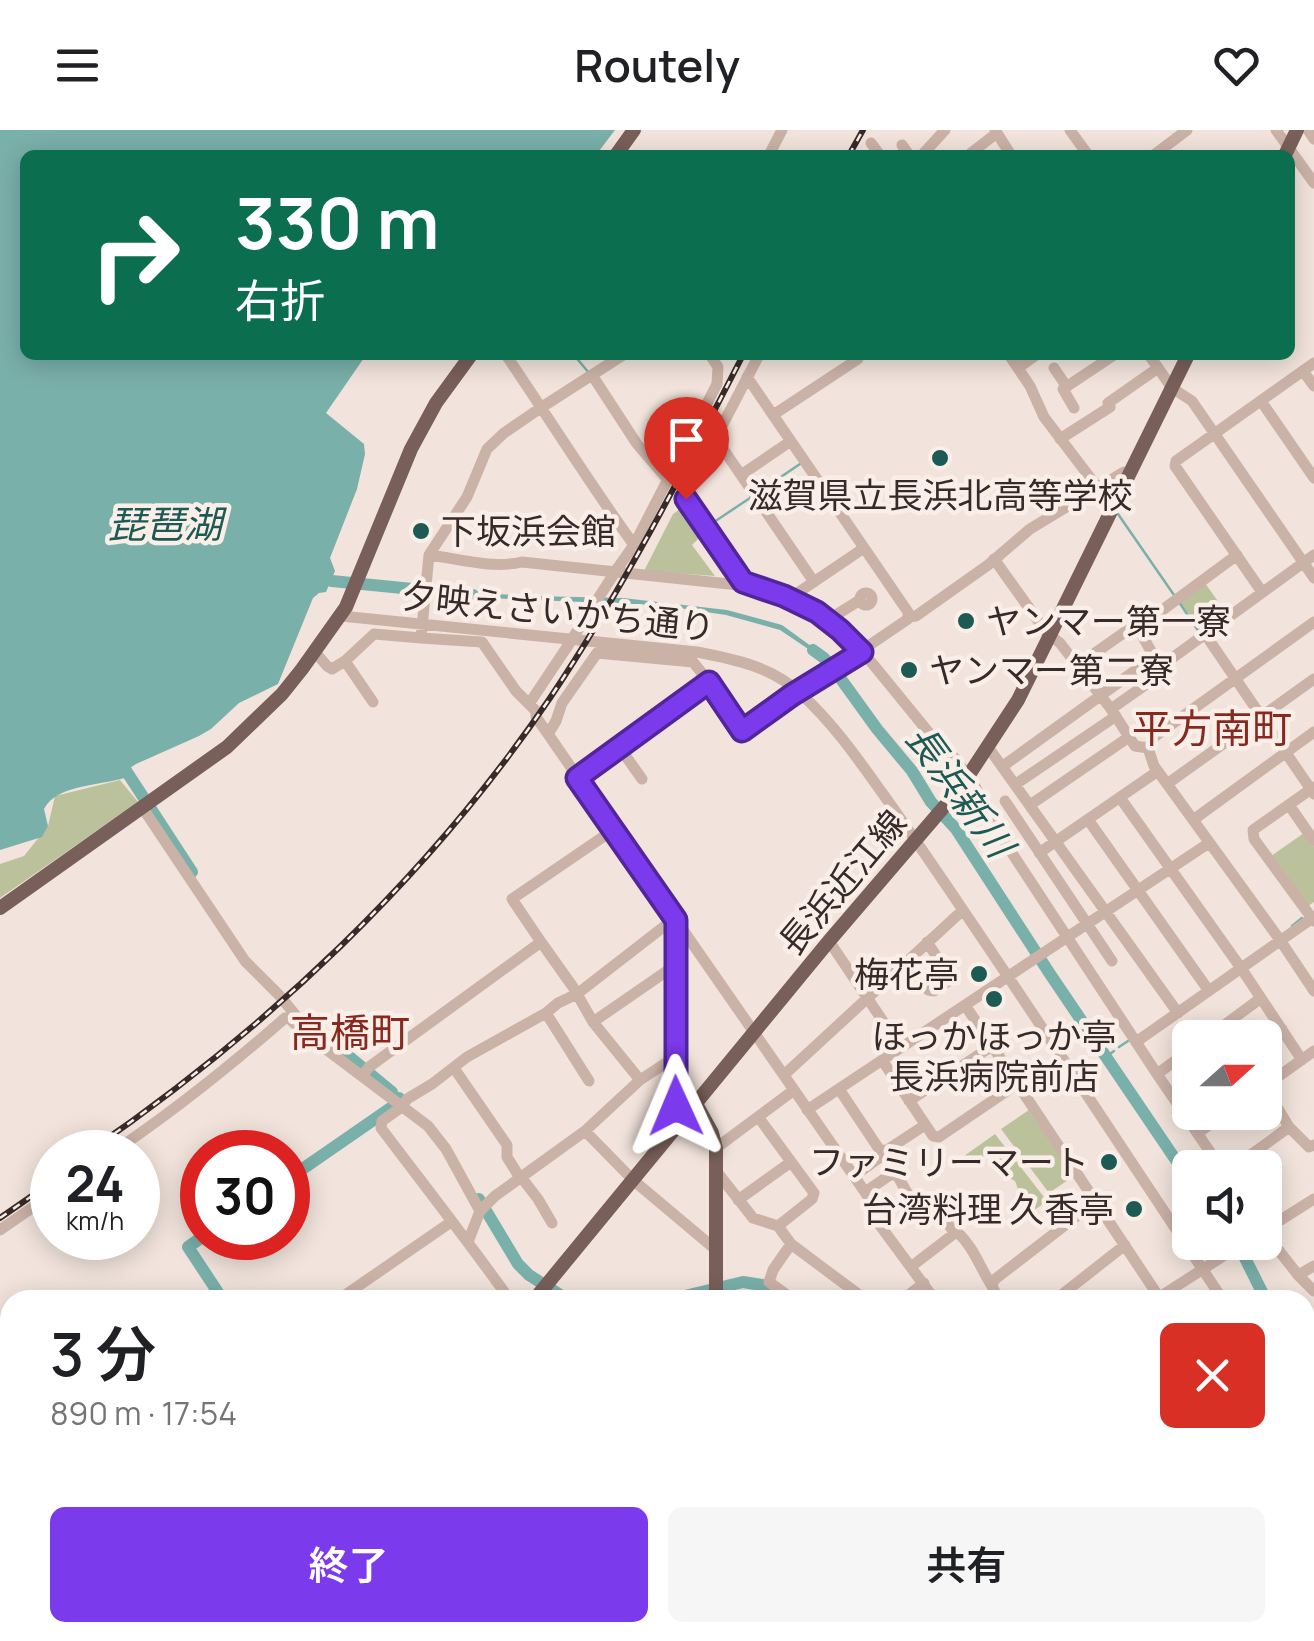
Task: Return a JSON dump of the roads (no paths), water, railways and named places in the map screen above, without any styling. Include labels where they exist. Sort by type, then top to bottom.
[{"type":"main road","points":[[0,908],[227,747],[282,694],[343,611],[411,449],[467,360]]},
{"type":"main road","name":"長浜近江線","points":[[542,1290],[633,1180],[681,1111],[696,1104],[965,781],[1018,700],[1186,360]]},
{"type":"main road","points":[[696,1104],[716,1148],[716,1290]]},
{"type":"street","points":[[927,150],[945,130]]},
{"type":"street","points":[[1168,136],[1187,130]]},
{"type":"street","points":[[1308,130],[1314,139]]},
{"type":"street","points":[[975,150],[996,132]]},
{"type":"street","points":[[871,143],[876,150]]},
{"type":"street","points":[[1295,162],[1314,184]]},
{"type":"street","points":[[509,360],[634,545]]},
{"type":"street","points":[[421,638],[429,557],[466,497],[487,449],[504,432],[615,360]]},
{"type":"street","points":[[529,704],[634,545],[719,378],[713,360]]},
{"type":"street","points":[[751,586],[741,580],[686,499],[686,493],[756,360]]},
{"type":"street","points":[[773,415],[853,360]]},
{"type":"street","points":[[1012,360],[1044,417],[1098,488]]},
{"type":"street","points":[[1018,368],[1029,360]]},
{"type":"street","points":[[1074,408],[1063,392],[1107,360]]},
{"type":"street","points":[[1152,360],[1172,388],[1192,401],[1309,559],[1314,578]]},
{"type":"street","points":[[1262,592],[1175,466],[1176,461],[1309,367],[1314,386]]},
{"type":"street","points":[[1054,368],[1067,387]]},
{"type":"street","points":[[1060,439],[1110,407],[1108,403],[1158,368]]},
{"type":"street","points":[[592,374],[637,444],[668,479]]},
{"type":"street","points":[[747,377],[909,617]]},
{"type":"street","points":[[1260,400],[1314,478]]},
{"type":"street","points":[[715,437],[814,582]]},
{"type":"street","points":[[741,475],[791,440]]},
{"type":"street","points":[[548,734],[562,703],[596,653],[693,662],[742,731],[909,617],[916,616],[1030,529],[1124,472],[1130,474]]},
{"type":"street","points":[[790,598],[864,548]]},
{"type":"street","points":[[1138,628],[1237,555]]},
{"type":"street","points":[[429,557],[488,564],[522,562],[751,586],[790,598],[828,620],[954,757],[965,781],[976,788],[987,815],[1066,939],[1172,1097]]},
{"type":"street","points":[[994,559],[1114,712],[1135,746],[1148,748]]},
{"type":"street","points":[[1078,665],[1132,626],[1138,628],[1158,662],[1164,664],[1309,559]]},
{"type":"street","points":[[828,620],[860,600]]},
{"type":"street","name":"夕映えさいかち通り","points":[[343,611],[697,652],[739,660],[804,688],[920,835],[963,910],[1012,974],[1208,1266],[1218,1290]]},
{"type":"street","points":[[1314,622],[1154,737],[1148,748],[1158,772],[1314,992]]},
{"type":"street","points":[[314,652],[332,669],[374,634],[482,642],[516,692],[536,711],[536,718],[577,778],[865,1192],[877,1210],[876,1220],[929,1290]]},
{"type":"street","points":[[1136,1042],[1313,919],[1254,839],[1254,830],[1313,790],[1205,634]]},
{"type":"street","points":[[1003,766],[1154,657]]},
{"type":"street","points":[[345,661],[374,702]]},
{"type":"street","points":[[987,815],[1158,676]]},
{"type":"street","points":[[1168,784],[1314,679]]},
{"type":"street","points":[[577,778],[709,682]]},
{"type":"street","points":[[1193,820],[1314,732]]},
{"type":"street","points":[[1030,804],[1130,736]]},
{"type":"street","points":[[988,747],[1178,1013]]},
{"type":"street","points":[[620,748],[642,780]]},
{"type":"street","points":[[1039,853],[1158,772]]},
{"type":"street","points":[[1120,798],[1276,1020]]},
{"type":"street","points":[[1005,801],[1112,961]]},
{"type":"street","points":[[145,805],[235,948],[318,1044]]},
{"type":"street","points":[[1288,805],[1314,841]]},
{"type":"street","points":[[1089,820],[1210,991]]},
{"type":"street","points":[[613,830],[512,899],[593,1022],[640,1080]]},
{"type":"street","points":[[808,1110],[1209,843]]},
{"type":"street","points":[[784,1075],[963,910]]},
{"type":"street","points":[[676,919],[676,1057],[681,1111]]},
{"type":"street","points":[[503,1290],[381,1128],[382,1122],[402,1102],[471,1054],[577,994],[676,919]]},
{"type":"street","points":[[830,941],[901,1048]]},
{"type":"street","points":[[365,1072],[541,942]]},
{"type":"street","points":[[908,960],[928,990],[934,991],[947,982],[949,975],[927,942]]},
{"type":"street","points":[[593,1022],[676,964]]},
{"type":"street","points":[[1231,1020],[1261,998]]},
{"type":"street","points":[[965,1005],[1152,1290]]},
{"type":"street","points":[[546,1013],[589,1082]]},
{"type":"street","points":[[143,1130],[289,1018],[318,1044],[365,1072],[428,1126],[483,1208]]},
{"type":"street","points":[[1282,1029],[1302,1060]]},
{"type":"street","points":[[909,1101],[992,1046]]},
{"type":"street","points":[[1282,1074],[1314,1051]]},
{"type":"street","points":[[468,1242],[483,1208],[495,1196],[585,1131],[640,1080],[676,1057]]},
{"type":"street","points":[[882,1060],[933,1136],[1018,1084]]},
{"type":"street","points":[[1156,1074],[1172,1063]]},
{"type":"street","points":[[454,1068],[507,1145],[507,1157],[552,1223]]},
{"type":"street","points":[[838,1089],[883,1155],[854,1176]]},
{"type":"street","points":[[716,1148],[794,1090]]},
{"type":"street","points":[[1282,1115],[1312,1149]]},
{"type":"street","points":[[759,1118],[814,1193],[812,1199],[778,1226]]},
{"type":"street","points":[[880,1150],[925,1125]]},
{"type":"street","points":[[1258,1150],[1289,1127]]},
{"type":"street","points":[[1195,1130],[1209,1150]]},
{"type":"street","points":[[1198,1134],[1203,1130]]},
{"type":"street","points":[[585,1131],[633,1180],[716,1248]]},
{"type":"street","points":[[738,1200],[791,1162]]},
{"type":"street","points":[[717,1172],[753,1218],[778,1226],[791,1244],[855,1290]]},
{"type":"street","points":[[865,1192],[890,1175],[897,1176],[922,1217],[941,1215],[955,1233],[962,1235],[994,1290]]},
{"type":"street","points":[[1282,1220],[1314,1199]]},
{"type":"street","points":[[992,1286],[1003,1272],[1095,1202]]},
{"type":"street","points":[[0,1230],[30,1209]]},
{"type":"street","points":[[352,1290],[451,1222]]},
{"type":"street","points":[[912,1266],[955,1233]]},
{"type":"street","points":[[780,1290],[769,1282],[772,1270],[791,1244]]},
{"type":"street","points":[[1068,1290],[1126,1245]]},
{"type":"street","points":[[1282,1254],[1313,1290]]},
{"type":"street","points":[[1170,1290],[1217,1260]]},
{"type":"street","points":[[1298,1275],[1314,1266]]},
{"type":"street","points":[[915,1290],[924,1283]]},
{"type":"water","name":"琵琶湖","points":[[0,130],[615,130],[600,150],[20,150],[20,360],[363,360],[326,413],[364,444],[365,454],[357,489],[330,558],[335,571],[326,592],[313,598],[278,684],[239,703],[199,736],[136,764],[130,768],[130,776],[60,794],[44,809],[48,826],[42,837],[0,850]]},
{"type":"water","points":[[460,592],[623,598],[727,610],[782,625],[826,657],[823,659],[780,630],[726,615],[659,605],[460,597]]},
{"type":"waterway","points":[[578,360],[589,373]]},
{"type":"waterway","points":[[757,493],[800,464]]},
{"type":"waterway","points":[[711,524],[750,498]]},
{"type":"waterway","points":[[1118,514],[1174,595]]},
{"type":"waterway","name":"長浜新川","points":[[320,577],[473,595]]},
{"type":"waterway","points":[[1179,602],[1199,632]]},
{"type":"waterway","name":"長浜新川","points":[[813,650],[838,675],[931,802],[956,829],[1172,1154]]},
{"type":"waterway","points":[[121,763],[192,872]]},
{"type":"waterway","points":[[1292,926],[1302,918]]},
{"type":"waterway","points":[[311,1025],[392,1092]]},
{"type":"waterway","points":[[1119,1047],[1128,1041]]},
{"type":"waterway","points":[[1107,1056],[1114,1051]]},
{"type":"waterway","points":[[310,1164],[395,1105],[399,1098]]},
{"type":"waterway","points":[[479,1199],[518,1264],[552,1290]]},
{"type":"waterway","points":[[197,1260],[216,1290]]},
{"type":"waterway","name":"長浜新川","points":[[1246,1260],[1261,1290]]},
{"type":"waterway","points":[[710,1290],[743,1282],[769,1290]]},
{"type":"railway","points":[[852,150],[863,130]]},
{"type":"railway","points":[[119,1130],[280,1002],[340,947],[451,828],[550,698],[603,615],[740,360]]},
{"type":"railway","points":[[0,1218],[30,1197]]},
{"type":"place","name":"滋賀県立長浜北高等学校","points":[[940,458]]},
{"type":"place","name":"下坂浜会館","points":[[421,531]]},
{"type":"place","name":"ヤンマー第一寮","points":[[966,621]]},
{"type":"place","name":"ヤンマー第二寮","points":[[909,670]]},
{"type":"place","name":"梅花亭","points":[[979,974]]},
{"type":"place","name":"ほっかほっか亭 長浜病院前店","points":[[994,999]]},
{"type":"place","name":"ファミリーマート","points":[[1109,1162]]},
{"type":"place","name":"台湾料理 久香亭","points":[[1134,1209]]},
{"type":"district","name":"平方南町","points":[[1212,727]]},
{"type":"district","name":"高橋町","points":[[350,1031]]}]
